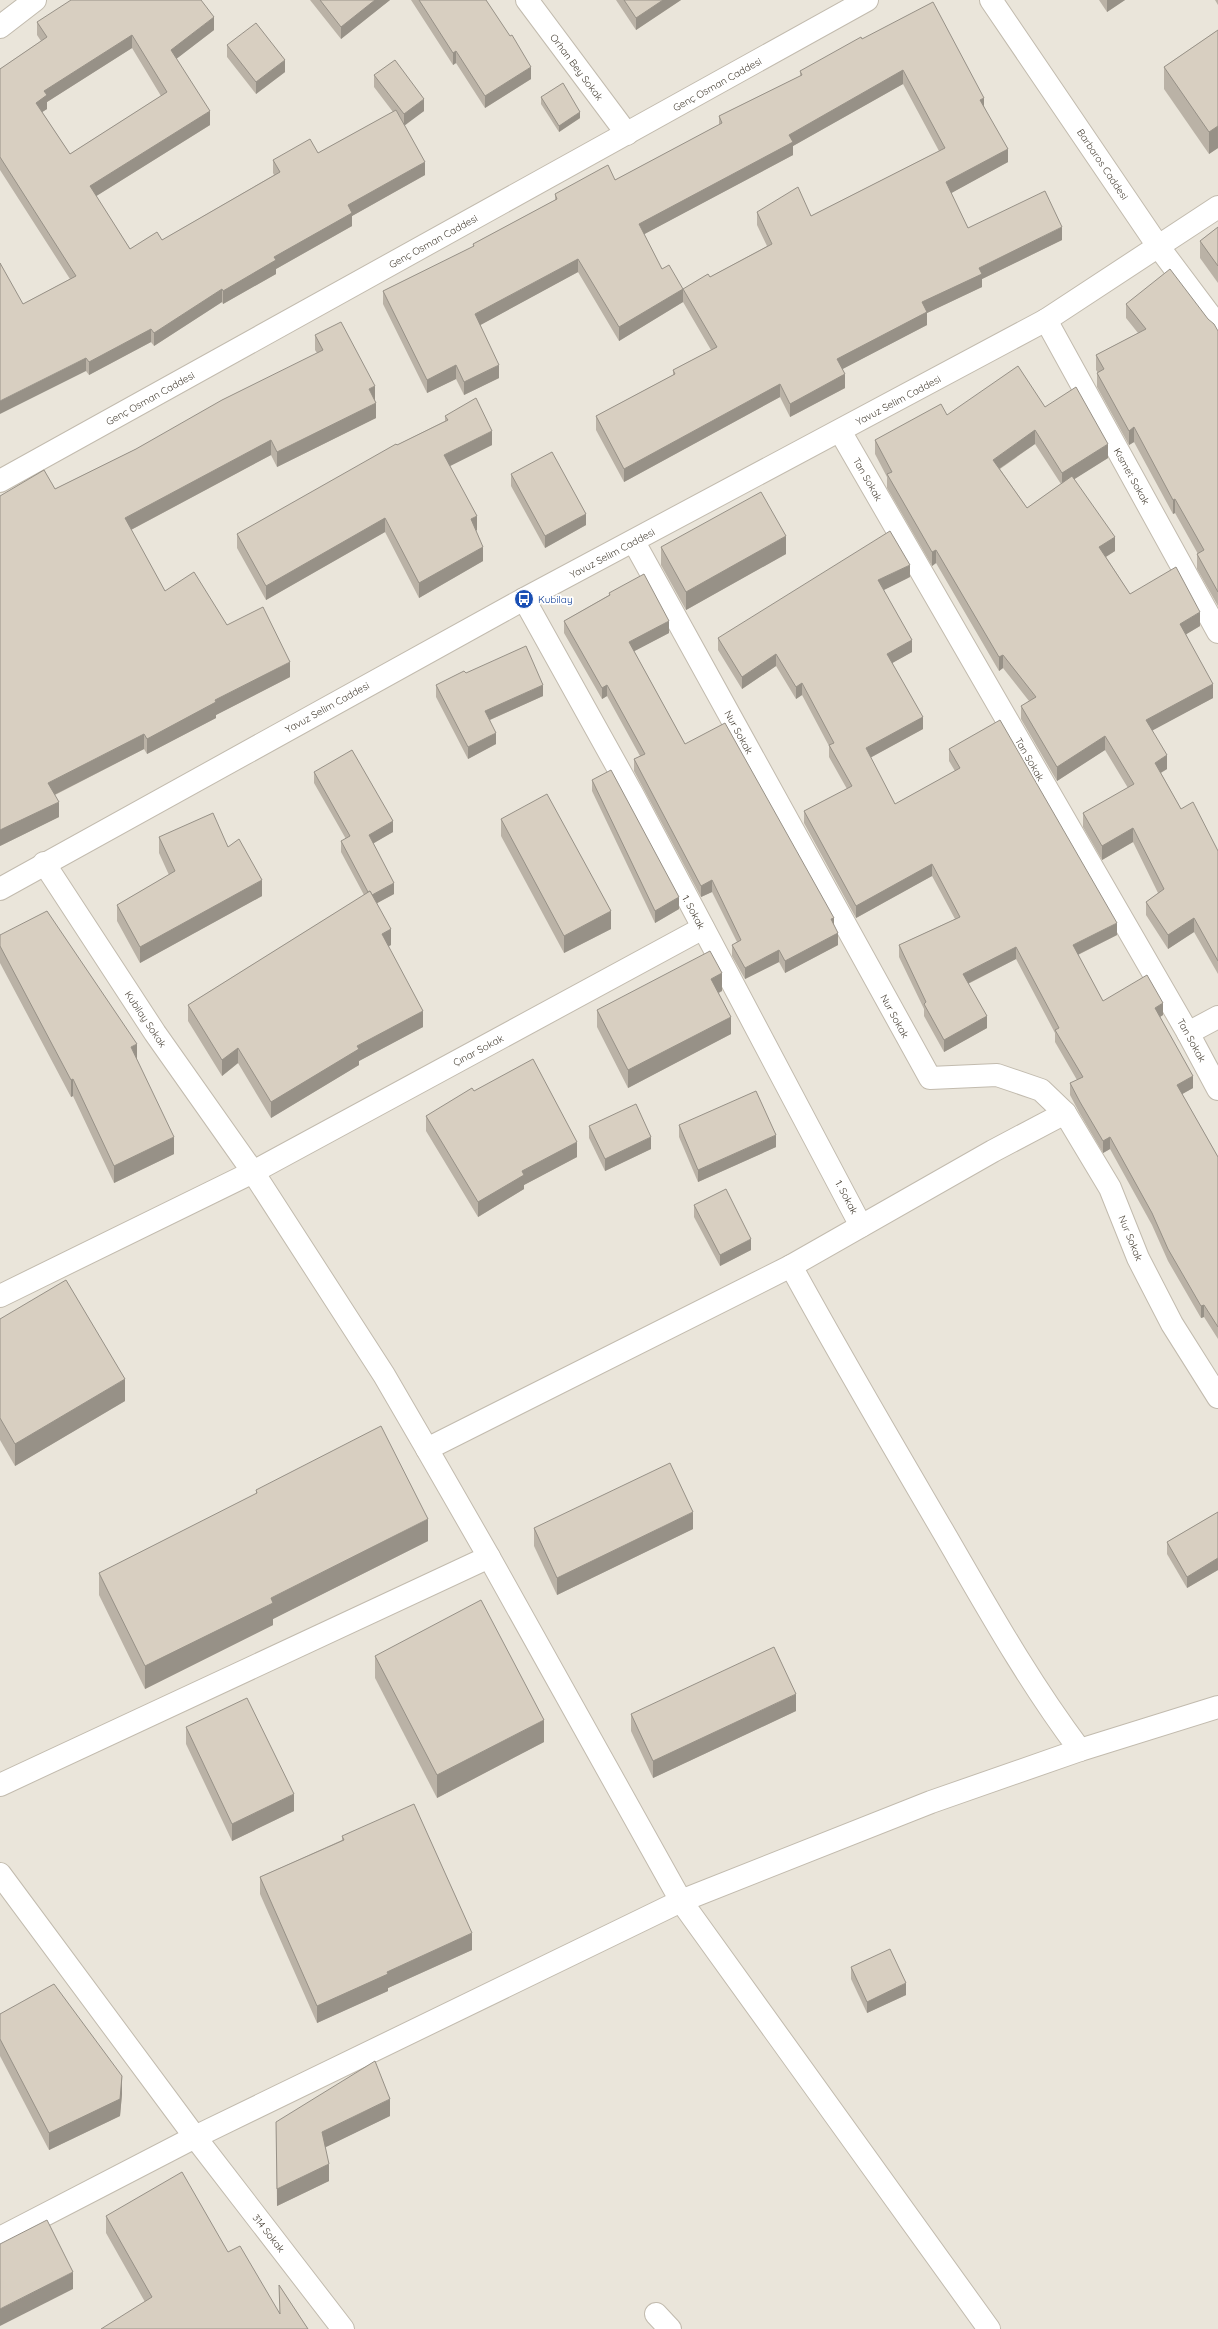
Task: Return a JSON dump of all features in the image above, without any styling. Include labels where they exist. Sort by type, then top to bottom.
[{"type":"street","points":[[0,27],[35,0]]},
{"type":"street","name":"Orhan Bey Sokak","points":[[527,0],[627,134]]},
{"type":"street","name":"Genç Osman Caddesi","points":[[0,481],[867,0]]},
{"type":"street","name":"Barbaros Caddesi","points":[[991,0],[1158,246],[1218,326]]},
{"type":"street","name":"Yavuz Selim Caddesi","points":[[0,889],[44,863],[524,599],[634,542],[1046,320],[1218,206]]},
{"type":"street","name":"Kısmet Sokak","points":[[1046,320],[1218,632]]},
{"type":"street","name":"Tan Sokak","points":[[840,431],[1188,1033],[1218,1089]]},
{"type":"street","name":"Nur Sokak","points":[[634,542],[930,1078],[997,1075],[1040,1090],[1065,1113],[1110,1188],[1138,1258],[1172,1324],[1218,1397]]},
{"type":"street","name":"1. Sokak","points":[[524,599],[634,795],[861,1226]]},
{"type":"street","name":"Kubilay Sokak","points":[[44,863],[155,1033],[253,1172],[384,1374],[489,1557],[681,1901],[989,2329]]},
{"type":"street","name":"Çınar Sokak","points":[[0,1296],[253,1172],[703,928]]},
{"type":"street","points":[[1188,1033],[1218,1017]]},
{"type":"street","points":[[427,1449],[791,1266],[993,1151],[1065,1113]]},
{"type":"street","points":[[791,1266],[867,1404],[1002,1634],[1057,1719],[1080,1750]]},
{"type":"street","points":[[0,1784],[489,1557]]},
{"type":"street","points":[[0,2238],[195,2137],[681,1901],[931,1802],[1080,1750],[1218,1707]]},
{"type":"street","name":"314 Sokak","points":[[0,1874],[195,2137],[344,2329]]},
{"type":"shaded area","points":[[0,0],[1218,0],[1218,2329],[0,2329]]},
{"type":"building","points":[[71,0],[201,0],[214,17],[171,50],[210,111],[90,186],[130,249],[157,232],[162,240],[280,172],[273,160],[310,139],[318,153],[396,110],[425,162],[348,205],[352,213],[274,257],[276,260],[223,291],[222,289],[154,333],[151,329],[89,362],[86,358],[0,401],[0,263],[23,304],[76,276],[0,157],[0,69],[47,37],[37,22]],"holes":[[[132,35],[167,92],[70,154],[36,103],[47,95],[44,91]]]},
{"type":"building","points":[[320,0],[375,0],[341,27]]},
{"type":"building","points":[[419,0],[486,0],[510,36],[512,35],[531,67],[485,96],[456,51],[453,53]]},
{"type":"building","points":[[624,0],[663,0],[636,18]]},
{"type":"building","points":[[933,2],[984,98],[980,100],[1008,149],[946,182],[968,228],[1045,191],[1062,227],[979,268],[982,274],[922,302],[927,312],[837,359],[845,374],[790,404],[780,384],[624,469],[596,416],[675,374],[673,370],[717,347],[683,289],[619,327],[578,259],[475,314],[499,365],[464,382],[456,365],[427,380],[383,291],[474,246],[473,244],[557,199],[555,194],[608,165],[615,180],[722,123],[719,116],[802,75],[800,71],[861,37],[862,39]],"holes":[[[903,70],[945,148],[811,216],[798,187],[757,212],[772,244],[710,277],[708,274],[683,289],[669,265],[662,269],[639,224],[793,142],[789,135]]]},
{"type":"building","points":[[256,23],[285,60],[256,82],[227,45]]},
{"type":"building","points":[[1218,30],[1218,126],[1209,132],[1164,67]]},
{"type":"building","points":[[395,60],[424,99],[404,114],[374,75]]},
{"type":"building","points":[[563,83],[580,112],[559,126],[541,97]]},
{"type":"building","points":[[1218,227],[1218,266],[1200,241]]},
{"type":"building","points":[[1170,269],[1218,331],[1218,592],[1197,554],[1204,550],[1175,499],[1173,500],[1134,427],[1129,431],[1097,373],[1104,369],[1096,355],[1146,329],[1126,304]]},
{"type":"building","points":[[341,322],[375,386],[369,389],[376,403],[277,452],[271,440],[125,518],[165,591],[194,572],[227,625],[263,607],[290,662],[215,700],[216,702],[147,739],[144,734],[48,783],[59,802],[0,830],[0,496],[44,470],[55,489],[136,449],[222,400],[323,350],[315,335]]},
{"type":"building","points":[[1018,366],[1045,407],[1076,387],[1108,444],[1062,473],[1035,430],[993,460],[1027,508],[1072,476],[1115,537],[1099,547],[1130,594],[1176,567],[1200,612],[1180,624],[1213,684],[1146,720],[1167,755],[1155,763],[1181,809],[1193,802],[1218,851],[1218,961],[1194,918],[1168,935],[1146,902],[1164,889],[1133,828],[1102,846],[1083,813],[1134,784],[1105,736],[1057,767],[1021,706],[1036,697],[1003,655],[999,657],[936,550],[932,552],[887,474],[892,472],[875,440],[941,404],[947,415]]},
{"type":"building","points":[[476,398],[492,431],[444,455],[477,516],[471,519],[483,547],[419,583],[385,518],[266,586],[237,534],[396,444],[397,445],[448,420],[445,416]]},
{"type":"building","points":[[552,452],[586,514],[545,536],[511,474]]},
{"type":"building","points":[[761,492],[786,536],[686,592],[661,547]]},
{"type":"building","points":[[890,531],[910,565],[878,580],[912,640],[887,654],[923,717],[866,748],[895,804],[960,768],[949,749],[1000,720],[1117,923],[1073,945],[1103,1001],[1147,975],[1163,1003],[1155,1008],[1193,1076],[1177,1085],[1218,1157],[1218,1327],[1204,1305],[1201,1306],[1168,1249],[1152,1213],[1110,1137],[1103,1141],[1080,1102],[1070,1083],[1083,1077],[1055,1030],[1059,1028],[1016,947],[963,974],[987,1016],[944,1040],[924,1004],[926,1002],[899,945],[960,917],[932,864],[856,906],[804,811],[852,786],[829,745],[834,743],[802,683],[796,687],[776,654],[742,677],[718,638]]},
{"type":"building","points":[[644,574],[669,621],[629,642],[685,744],[725,723],[834,918],[831,919],[838,933],[785,961],[779,950],[745,968],[732,945],[741,940],[712,880],[701,886],[634,759],[645,754],[607,685],[602,688],[564,621],[610,595],[609,593]]},
{"type":"building","points":[[526,646],[543,685],[485,711],[496,733],[468,747],[436,685],[464,671],[466,673]]},
{"type":"building","points":[[352,750],[393,821],[369,835],[394,883],[372,895],[370,891],[368,892],[341,841],[350,836],[314,772]]},
{"type":"building","points":[[611,770],[679,897],[655,911],[592,780]]},
{"type":"building","points":[[547,794],[611,911],[564,936],[501,819]]},
{"type":"building","points":[[213,813],[228,847],[239,839],[262,880],[140,947],[117,905],[175,871],[159,837]]},
{"type":"building","points":[[370,891],[391,929],[382,934],[423,1011],[357,1046],[359,1049],[271,1102],[238,1048],[222,1060],[188,1005]]},
{"type":"building","points":[[47,911],[137,1044],[131,1047],[174,1137],[114,1166],[73,1079],[71,1080],[0,946],[0,935]]},
{"type":"building","points":[[710,951],[722,973],[711,979],[731,1017],[628,1070],[597,1010]]},
{"type":"building","points":[[533,1059],[577,1142],[522,1171],[524,1175],[478,1202],[426,1116],[472,1088],[474,1091]]},
{"type":"building","points":[[756,1091],[776,1135],[698,1170],[679,1125]]},
{"type":"building","points":[[636,1104],[651,1137],[605,1159],[589,1126]]},
{"type":"building","points":[[726,1189],[751,1239],[720,1255],[694,1205]]},
{"type":"building","points":[[66,1280],[125,1379],[15,1444],[0,1418],[0,1319]]},
{"type":"building","points":[[381,1426],[428,1519],[271,1598],[273,1603],[145,1666],[99,1573],[257,1493],[256,1490]]},
{"type":"building","points":[[670,1463],[693,1512],[557,1578],[534,1528]]},
{"type":"building","points":[[1218,1512],[1218,1558],[1187,1577],[1167,1542]]},
{"type":"building","points":[[481,1600],[544,1720],[437,1775],[375,1656]]},
{"type":"building","points":[[774,1647],[796,1694],[653,1761],[631,1714]]},
{"type":"building","points":[[247,1698],[294,1794],[232,1824],[186,1727]]},
{"type":"building","points":[[414,1804],[472,1933],[387,1972],[388,1974],[317,2006],[260,1877],[344,1840],[342,1836]]},
{"type":"building","points":[[890,1949],[906,1983],[867,2002],[851,1967]]},
{"type":"building","points":[[54,1984],[122,2076],[120,2099],[49,2133],[0,2039],[0,2014]]},
{"type":"building","points":[[375,2061],[390,2099],[322,2132],[329,2164],[277,2189],[276,2122]]},
{"type":"building","points":[[182,2172],[228,2252],[240,2246],[280,2314],[279,2285],[308,2329],[101,2329],[152,2297],[106,2216]]},
{"type":"building","points":[[47,2220],[73,2272],[0,2309],[0,2244]]},
{"type":"place","name":"Kubilay","points":[[524,599]]}]
